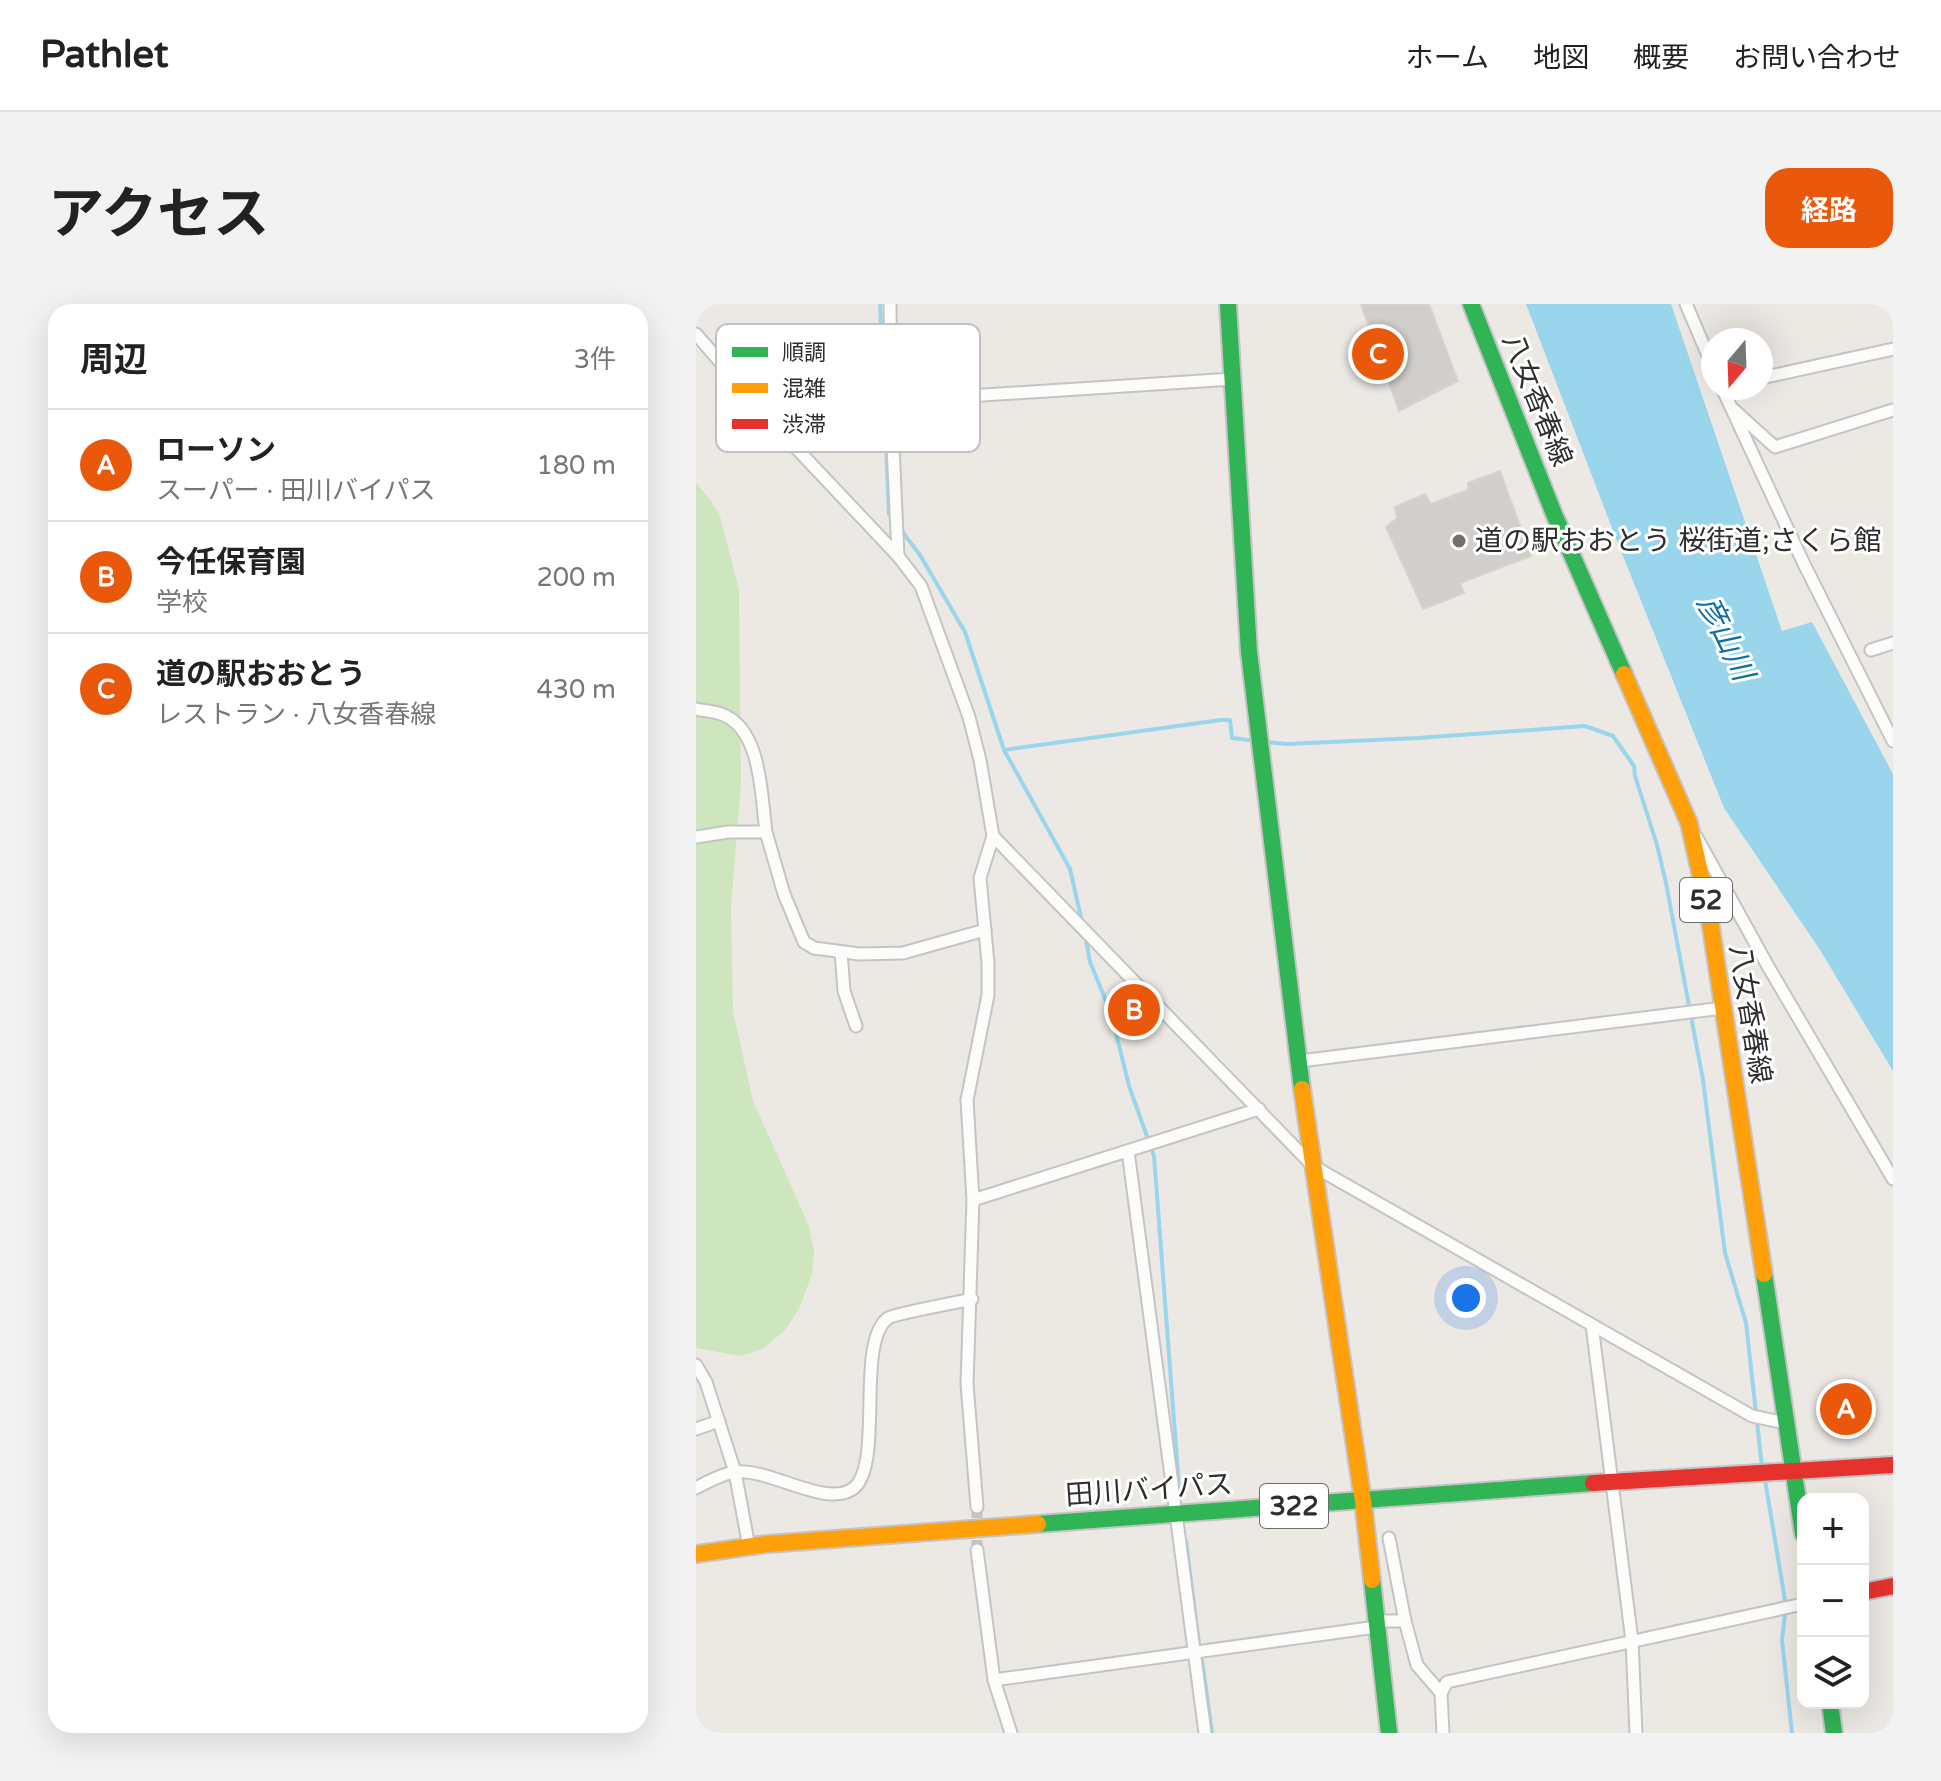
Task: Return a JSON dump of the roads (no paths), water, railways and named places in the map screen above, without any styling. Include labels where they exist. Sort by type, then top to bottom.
[{"type":"main road","points":[[1228,304],[1249,652],[1313,1166],[1363,1501],[1389,1733]]},
{"type":"main road","name":"八女香春線","points":[[1471,304],[1554,514],[1689,823],[1708,908],[1797,1501]]},
{"type":"main road","name":"田川バイパス","points":[[696,1554],[749,1547],[1613,1482],[1893,1465]]},
{"type":"main road","points":[[1869,1591],[1893,1586]]},
{"type":"main road","points":[[1831,1709],[1834,1733]]},
{"type":"street","points":[[890,304],[890,324]]},
{"type":"street","points":[[1686,304],[1701,339]]},
{"type":"street","points":[[696,334],[716,357]]},
{"type":"street","points":[[1773,375],[1893,349]]},
{"type":"street","points":[[980,395],[1233,379]]},
{"type":"street","points":[[1727,400],[1796,549],[1893,741]]},
{"type":"street","points":[[1730,406],[1775,447],[1893,410]]},
{"type":"street","points":[[800,452],[898,556],[921,586],[969,717],[993,836],[980,878],[988,995],[967,1100],[973,1200],[967,1384],[977,1507]]},
{"type":"street","points":[[893,452],[898,556]]},
{"type":"street","points":[[1871,650],[1893,643]]},
{"type":"street","points":[[696,709],[723,714],[753,745],[766,832],[784,894],[804,942],[814,948],[859,954],[903,953],[985,930]]},
{"type":"street","points":[[1689,823],[1769,968],[1893,1179]]},
{"type":"street","points":[[696,837],[728,832],[766,832]]},
{"type":"street","points":[[993,836],[1313,1166],[1752,1416],[1785,1423]]},
{"type":"street","points":[[841,952],[844,991],[856,1026]]},
{"type":"street","points":[[1300,1061],[1723,1008]]},
{"type":"street","points":[[973,1200],[1259,1109]]},
{"type":"street","points":[[1128,1151],[1205,1733]]},
{"type":"street","points":[[696,1488],[735,1472],[782,1479],[829,1496],[857,1486],[864,1467],[872,1344],[880,1325],[891,1315],[972,1299]]},
{"type":"street","points":[[1592,1325],[1632,1641],[1636,1733]]},
{"type":"street","points":[[696,1365],[706,1382],[735,1472],[749,1547]]},
{"type":"street","points":[[696,1429],[719,1421]]},
{"type":"street","points":[[1389,1538],[1417,1665],[1441,1693]]},
{"type":"street","points":[[977,1550],[994,1680],[1011,1733]]},
{"type":"street","points":[[1443,1733],[1441,1693],[1447,1682],[1797,1605]]},
{"type":"street","points":[[994,1680],[1405,1621]]},
{"type":"water","name":"彦山川","points":[[1526,304],[1671,304],[1701,400],[1704,400],[1782,631],[1812,622],[1893,774],[1893,1071],[1820,950],[1724,808]]},
{"type":"waterway","points":[[880,304],[881,324]]},
{"type":"waterway","points":[[886,452],[889,514],[893,520]]},
{"type":"waterway","points":[[901,530],[920,555],[965,632],[1004,750],[1070,869],[1082,922]]},
{"type":"waterway","points":[[1004,750],[1221,720],[1230,720],[1232,738],[1257,741]]},
{"type":"waterway","points":[[1265,742],[1287,744],[1418,738],[1585,726],[1613,736],[1634,766],[1666,883],[1703,1080],[1725,1253],[1746,1323],[1762,1467]]},
{"type":"waterway","points":[[1085,934],[1090,962],[1111,1013],[1129,1086],[1154,1156],[1179,1487]]},
{"type":"waterway","points":[[1765,1480],[1786,1606],[1782,1640],[1792,1733]]},
{"type":"waterway","points":[[1186,1541],[1199,1644]]},
{"type":"waterway","points":[[1202,1660],[1212,1733]]},
{"type":"tunnel","points":[[977,1507],[977,1550]]},
{"type":"place","name":"道の駅おおとう","points":[[1378,354]]},
{"type":"place","name":"道の駅おおとう 桜街道;さくら館","points":[[1459,541]]},
{"type":"place","name":"今任保育園","points":[[1134,1010]]},
{"type":"place","name":"ローソン","points":[[1846,1409]]}]
